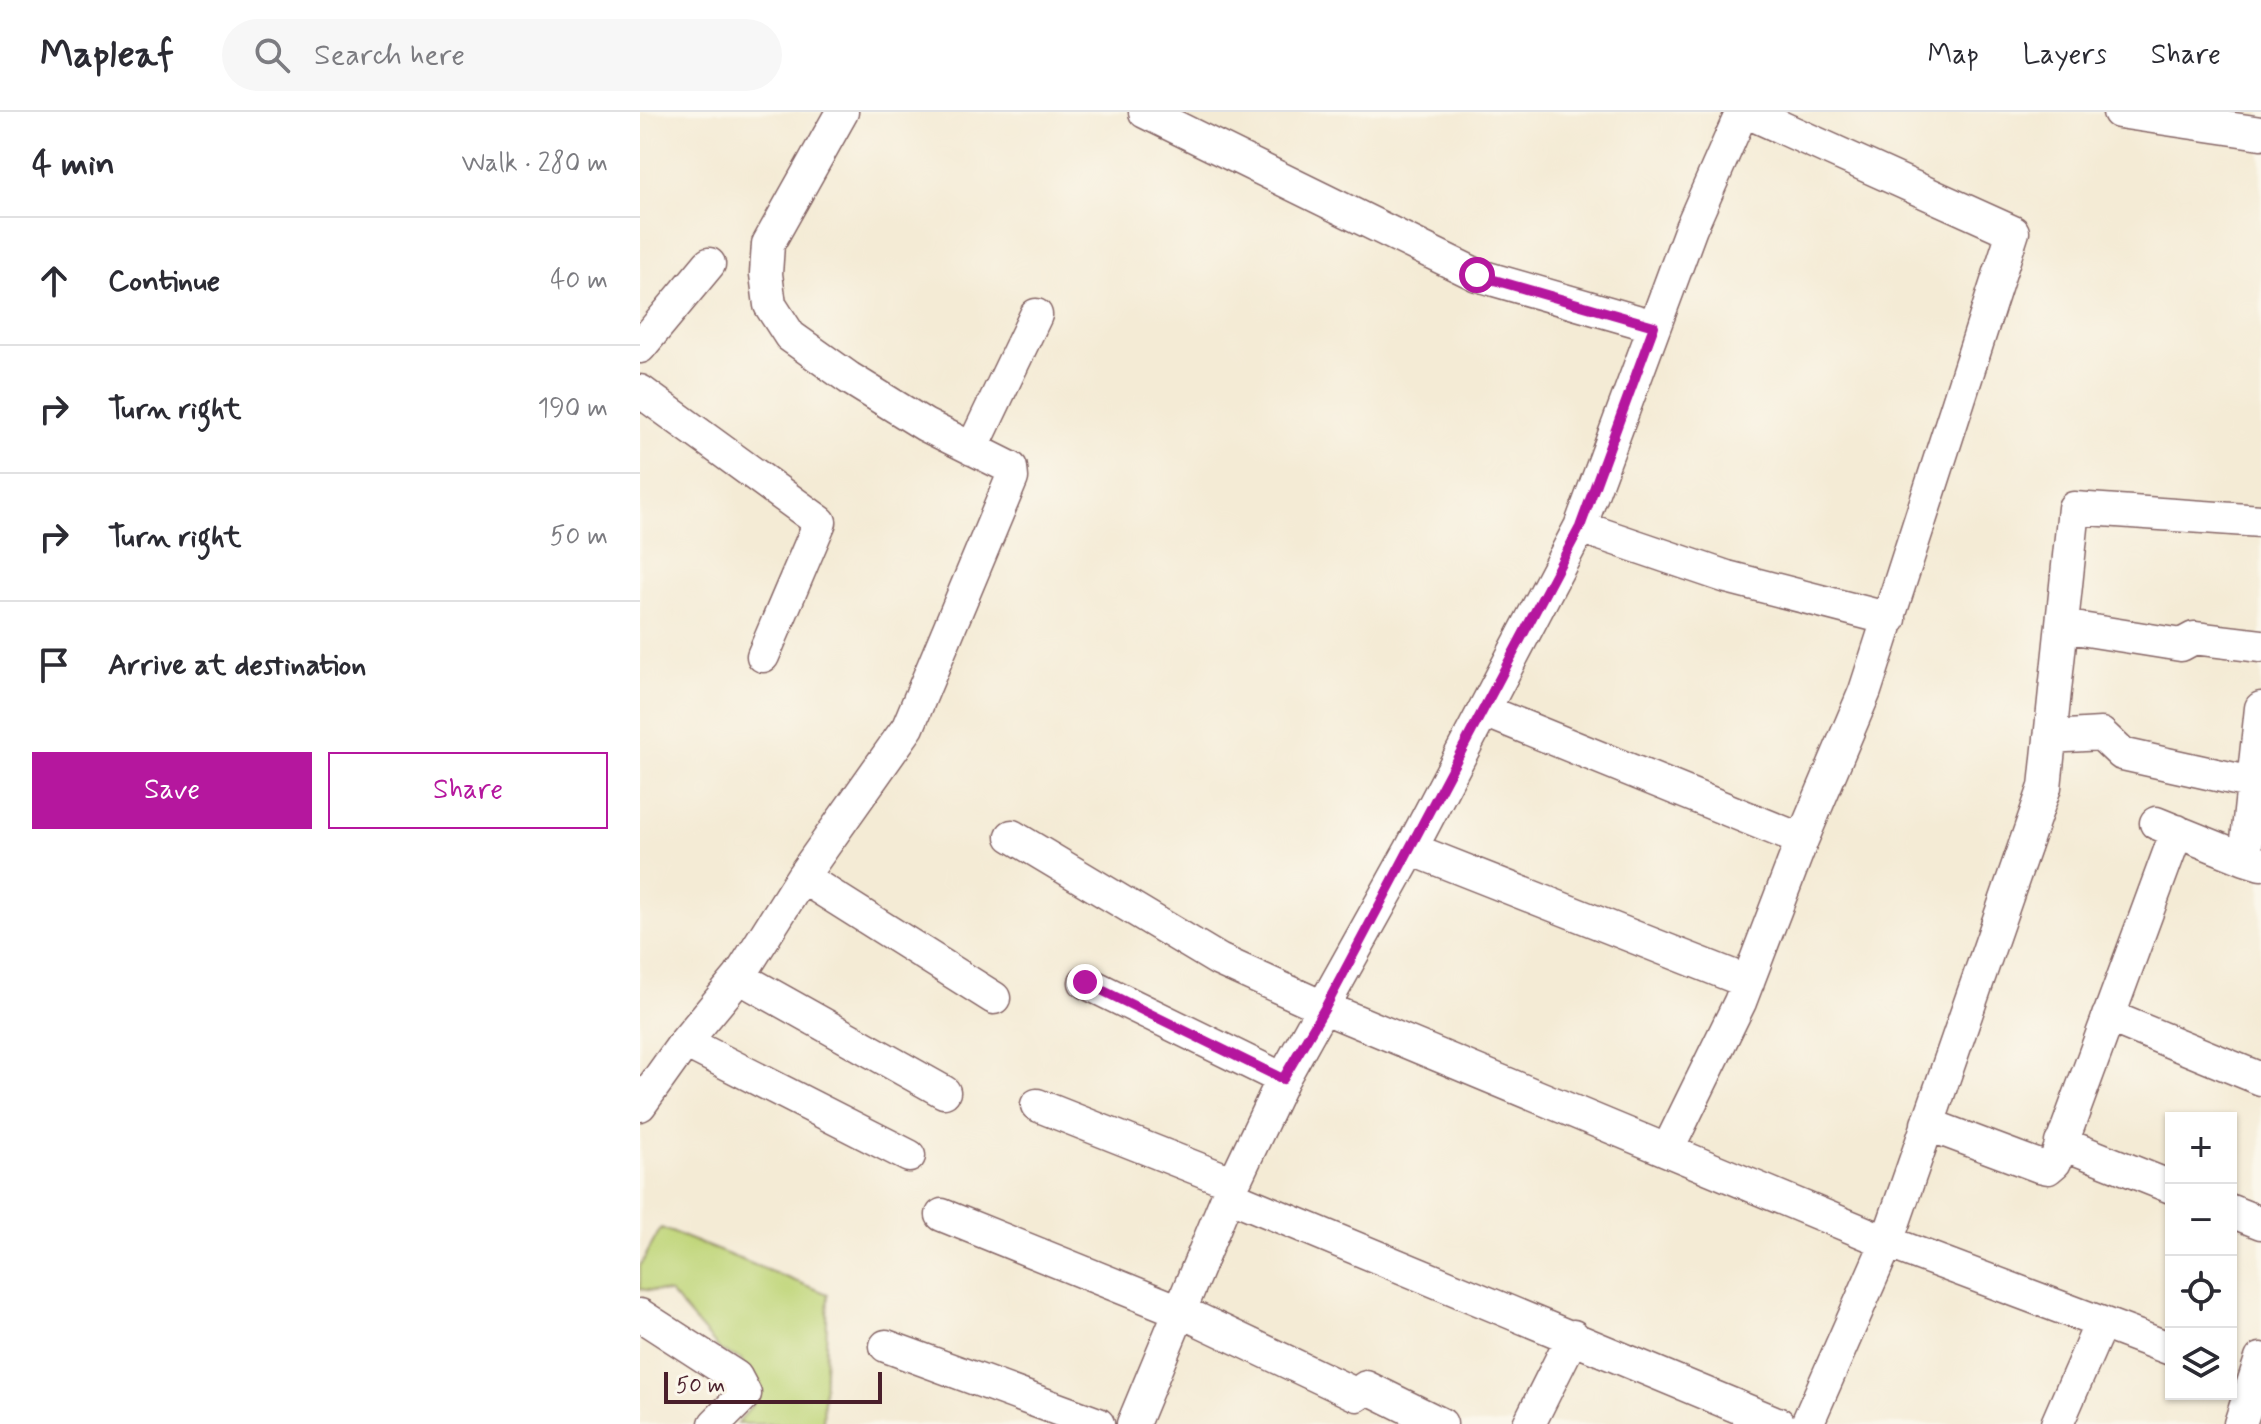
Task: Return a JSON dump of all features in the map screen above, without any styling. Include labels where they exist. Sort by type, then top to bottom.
[{"type":"street","points":[[640,1105],[685,1042],[739,977],[802,877],[908,727],[1012,478],[1011,468],[913,418],[790,336],[770,305],[766,274],[768,244],[842,112]]},
{"type":"street","points":[[1145,112],[1477,275],[1654,326]]},
{"type":"street","points":[[1133,1424],[1231,1189],[1283,1079],[1411,849],[1580,527],[1691,228],[1744,112],[2013,232],[1865,691],[1802,840],[1748,982],[1668,1149]]},
{"type":"street","points":[[2119,112],[2261,133]]},
{"type":"street","points":[[640,347],[709,264]]},
{"type":"street","points":[[972,449],[1036,315]]},
{"type":"street","points":[[642,395],[820,522],[763,656]]},
{"type":"street","points":[[1807,1424],[1887,1242],[2045,787],[2074,508],[2261,521]]},
{"type":"street","points":[[1580,527],[1727,577],[1890,619]]},
{"type":"street","points":[[2062,626],[2181,645],[2194,638],[2261,646]]},
{"type":"street","points":[[1927,1124],[2048,1168],[2055,1162],[2108,1016],[2166,827],[2253,862],[2253,783],[2261,708]]},
{"type":"street","points":[[1485,711],[1802,840]]},
{"type":"street","points":[[2050,737],[2101,734],[2122,754],[2253,783]]},
{"type":"street","points":[[1012,836],[1219,960],[1325,1008],[1887,1242],[2165,1347]]},
{"type":"street","points":[[1411,849],[1748,982]]},
{"type":"street","points":[[802,877],[994,998]]},
{"type":"street","points":[[739,977],[944,1092]]},
{"type":"street","points":[[1085,982],[1283,1079]]},
{"type":"street","points":[[2108,1016],[2261,1079]]},
{"type":"street","points":[[685,1042],[909,1156]]},
{"type":"street","points":[[1037,1105],[1779,1424]]},
{"type":"street","points":[[2061,1143],[2165,1185]]},
{"type":"street","points":[[2237,1213],[2261,1223]]},
{"type":"street","points":[[942,1215],[1182,1312],[1357,1395],[1366,1387],[1441,1424]]},
{"type":"street","points":[[640,1315],[736,1377],[745,1394],[715,1424]]},
{"type":"street","points":[[2057,1424],[2101,1323]]},
{"type":"street","points":[[1529,1424],[1573,1336]]},
{"type":"street","points":[[886,1346],[1098,1424]]},
{"type":"street","points":[[2240,1424],[2252,1371]]},
{"type":"green space","points":[[661,1228],[828,1294],[823,1424],[738,1424],[757,1398],[741,1359],[721,1351],[670,1293],[640,1289],[640,1266]]},
{"type":"route","points":[[1085,982],[1283,1079],[1325,1008],[1580,527],[1654,326],[1477,275]]}]
